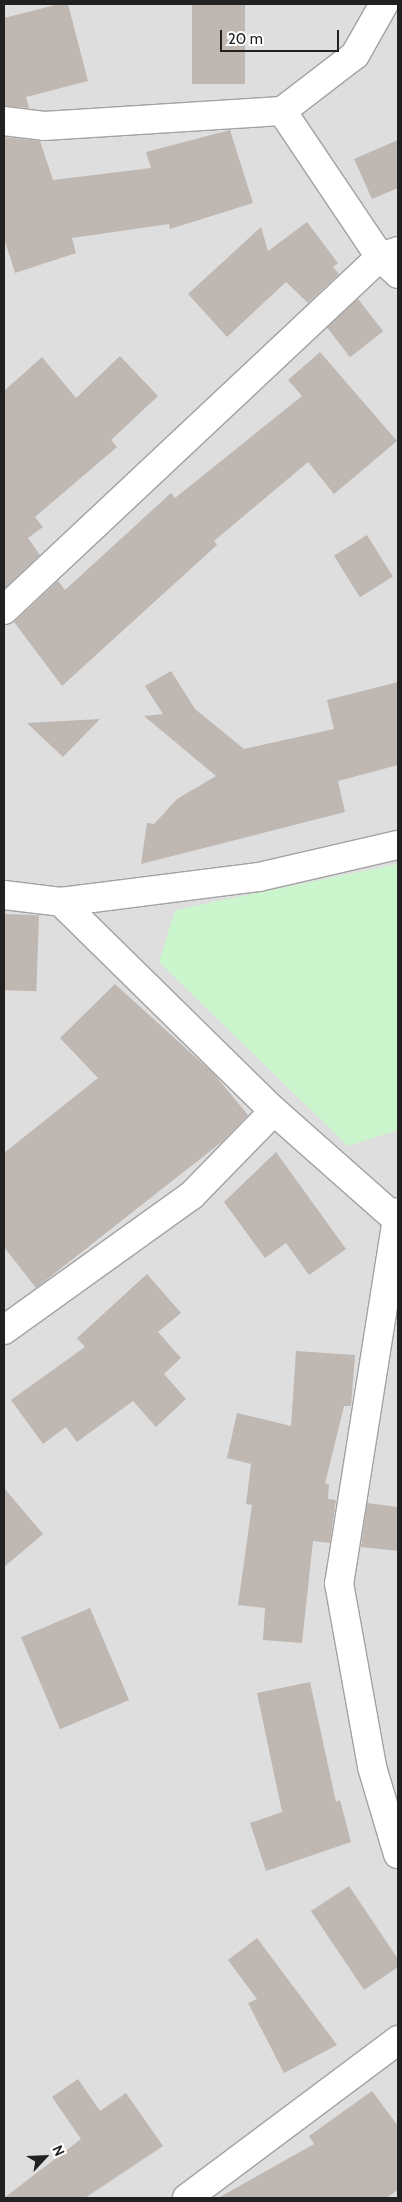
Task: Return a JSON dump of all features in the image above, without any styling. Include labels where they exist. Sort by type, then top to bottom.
[{"type":"street","points":[[4,121],[44,126],[282,112],[355,55],[384,4]]},
{"type":"street","points":[[4,610],[392,261],[282,112]]},
{"type":"street","points":[[4,895],[61,902],[259,878],[398,845]]},
{"type":"street","points":[[61,902],[274,1111],[397,1215],[339,1583],[372,1767],[398,1854]]},
{"type":"street","points":[[4,1330],[192,1195],[274,1111]]},
{"type":"street","points":[[187,2198],[398,2040]]},
{"type":"shaded area","points":[[4,4],[398,4],[398,2198],[4,2198]]},
{"type":"green space","points":[[398,864],[398,1130],[348,1146],[159,962],[175,910]]},
{"type":"building","points":[[59,4],[68,4],[88,81],[26,97],[29,108],[4,106],[4,18]]},
{"type":"building","points":[[192,4],[245,4],[245,84],[192,84]]},
{"type":"building","points":[[230,130],[253,203],[170,229],[169,224],[72,238],[76,253],[15,273],[4,238],[4,137],[40,141],[53,180],[151,168],[146,152]]},
{"type":"building","points":[[398,140],[398,188],[372,199],[354,159]]},
{"type":"building","points":[[307,222],[338,263],[333,267],[339,274],[308,303],[286,282],[227,337],[188,294],[261,227],[268,251]]},
{"type":"building","points":[[358,299],[383,331],[350,357],[325,325]]},
{"type":"building","points":[[320,352],[397,441],[334,494],[308,462],[214,541],[217,545],[62,686],[14,622],[58,581],[65,590],[171,493],[175,498],[302,396],[288,380]]},
{"type":"building","points":[[120,356],[158,396],[111,440],[117,447],[35,517],[43,527],[28,538],[40,555],[4,589],[4,391],[42,357],[76,398]]},
{"type":"building","points":[[367,535],[393,577],[360,597],[334,556]]},
{"type":"building","points":[[171,671],[195,709],[244,749],[334,729],[327,700],[398,682],[398,765],[338,781],[345,812],[141,864],[147,823],[154,824],[177,799],[216,776],[144,716],[163,714],[145,686]]},
{"type":"building","points":[[100,719],[63,757],[27,723]]},
{"type":"building","points":[[4,914],[39,915],[36,991],[4,990]]},
{"type":"building","points":[[115,984],[214,1074],[248,1115],[223,1141],[36,1288],[4,1247],[4,1153],[98,1078],[60,1038]]},
{"type":"building","points":[[276,1152],[346,1249],[309,1275],[286,1243],[265,1258],[224,1202]]},
{"type":"building","points":[[147,1274],[181,1313],[158,1332],[181,1358],[164,1374],[186,1399],[156,1427],[133,1401],[77,1442],[66,1427],[43,1444],[11,1400],[85,1347],[77,1338]]},
{"type":"building","points":[[296,1351],[355,1355],[351,1406],[344,1406],[325,1484],[329,1484],[328,1499],[336,1500],[330,1543],[313,1541],[302,1643],[263,1640],[265,1608],[238,1605],[252,1505],[246,1504],[251,1464],[227,1458],[237,1413],[291,1426]]},
{"type":"building","points":[[4,1488],[43,1534],[4,1567]]},
{"type":"building","points":[[367,1503],[398,1507],[398,1551],[361,1547]]},
{"type":"building","points":[[90,1608],[129,1700],[60,1729],[21,1637]]},
{"type":"building","points":[[310,1682],[336,1802],[340,1800],[351,1842],[266,1871],[250,1823],[282,1812],[257,1693]]},
{"type":"building","points":[[349,1886],[398,1959],[398,1967],[364,1990],[311,1911]]},
{"type":"building","points":[[257,1938],[337,2045],[284,2073],[248,2003],[257,1999],[228,1960]]},
{"type":"building","points":[[78,2079],[100,2111],[126,2093],[163,2146],[85,2198],[4,2198],[81,2139],[52,2097]]},
{"type":"building","points":[[372,2091],[398,2126],[398,2190],[386,2198],[218,2198],[314,2144],[309,2136]]}]
